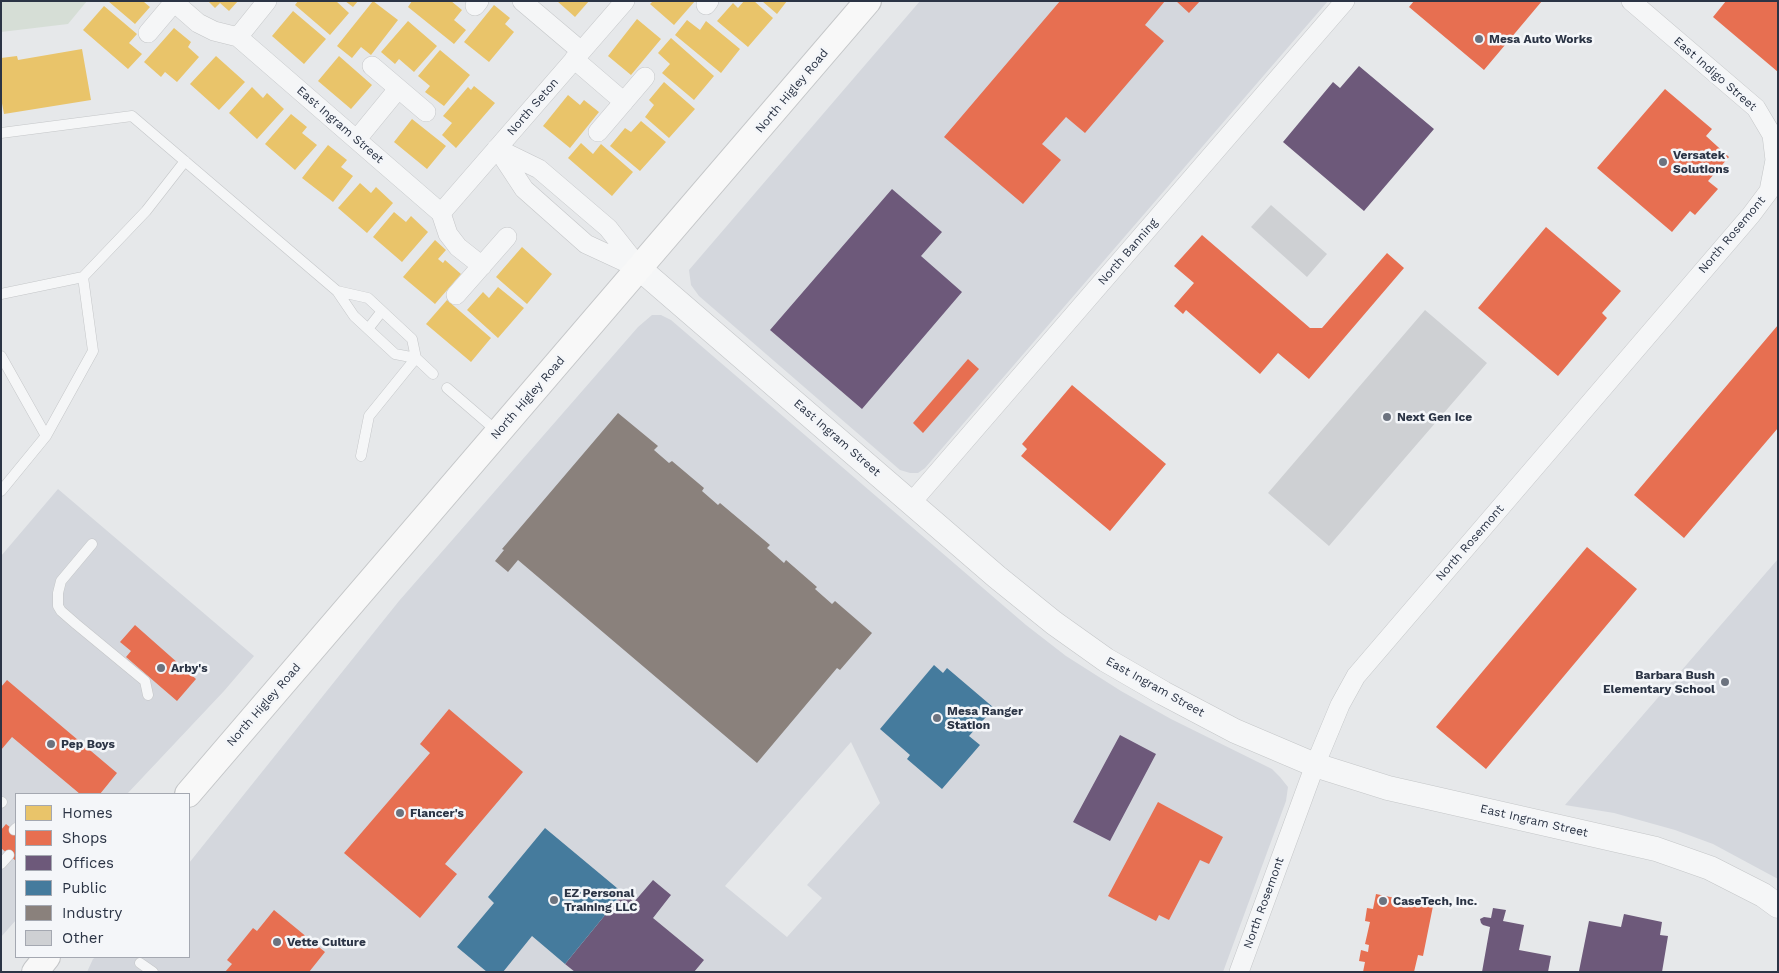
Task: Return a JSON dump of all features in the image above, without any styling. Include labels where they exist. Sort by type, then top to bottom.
[{"type":"main road","name":"North Higley Road","points":[[189,793],[868,1]]},
{"type":"main road","points":[[35,972],[47,958]]},
{"type":"street","points":[[148,33],[175,2],[198,22],[214,31],[238,36],[267,1]]},
{"type":"street","points":[[522,1],[624,102]]},
{"type":"street","name":"North Seton","points":[[441,213],[624,1]]},
{"type":"street","name":"North Banning","points":[[911,503],[1345,1]]},
{"type":"street","name":"East Indigo Street","points":[[1631,1],[1756,108],[1772,135],[1775,160]]},
{"type":"street","name":"East Ingram Street","points":[[238,36],[441,213]]},
{"type":"street","points":[[372,66],[426,112]]},
{"type":"street","points":[[598,132],[644,77]]},
{"type":"street","points":[[356,139],[398,89]]},
{"type":"street","name":"East Ingram Street","points":[[497,148],[524,190],[586,244],[640,268]]},
{"type":"street","name":"East Ingram Street","points":[[497,148],[540,169],[608,228],[640,268],[997,577],[1054,623],[1106,660],[1163,693],[1235,730],[1315,765],[1388,788],[1656,849],[1710,868],[1763,895],[1778,906]]},
{"type":"street","name":"North Rosemont","points":[[1239,972],[1315,765],[1340,705],[1356,676],[1751,215],[1769,191],[1775,160]]},
{"type":"street","points":[[543,206],[560,187]]},
{"type":"street","points":[[441,213],[448,234],[458,247],[482,266]]},
{"type":"street","points":[[456,295],[507,237]]},
{"type":"lane","points":[[1,133],[132,116],[337,291],[354,316],[368,330],[396,354],[416,358],[433,374]]},
{"type":"lane","points":[[1,294],[83,277],[146,211],[185,161]]},
{"type":"lane","points":[[1,491],[46,436],[93,351],[83,277]]},
{"type":"lane","points":[[337,291],[368,298],[412,339],[416,358]]},
{"type":"lane","points":[[368,330],[382,311]]},
{"type":"lane","points":[[1,356],[46,436]]},
{"type":"lane","points":[[361,456],[369,416],[416,358]]},
{"type":"lane","points":[[447,388],[498,433]]},
{"type":"lane","points":[[92,544],[61,581],[58,593],[58,606],[61,611],[144,681],[148,695]]},
{"type":"lane","points":[[1,864],[9,855]]},
{"type":"lane","points":[[140,963],[153,972]]},
{"type":"shaded area","points":[[1,1],[87,1],[68,24],[1,32]]},
{"type":"shaded area","points":[[920,1],[1328,1],[925,468],[918,473],[910,473],[900,470],[699,296],[691,285],[689,270]]},
{"type":"shaded area","points":[[652,315],[661,315],[671,320],[1026,625],[1066,656],[1121,691],[1171,719],[1272,769],[1288,787],[1286,801],[1223,972],[193,972],[191,970],[192,972],[87,972],[94,958],[190,958],[190,862],[399,601],[638,327]],"holes":[[[851,742],[880,803],[807,885],[822,898],[787,937],[725,886]]]},
{"type":"shaded area","points":[[58,489],[254,656],[224,691],[128,793],[15,793],[15,921],[1,937],[1,556]]},
{"type":"shaded area","name":"Barbara Bush Elementary School","points":[[1778,559],[1778,879],[1713,844],[1675,830],[1614,813],[1565,805]]},
{"type":"building: Homes","points":[[108,1],[145,1],[150,7],[135,24]]},
{"type":"building: Homes","points":[[208,1],[238,1],[229,11],[220,3],[215,8]]},
{"type":"building: Homes","points":[[298,1],[336,1],[349,13],[330,35],[295,5]]},
{"type":"building: Homes","points":[[345,1],[358,1],[353,7]]},
{"type":"building: Homes","points":[[373,1],[398,20],[371,55],[361,47],[352,58],[337,46]]},
{"type":"building: Homes","points":[[412,1],[451,1],[462,10],[454,20],[466,30],[454,44],[408,7]]},
{"type":"building: Homes","points":[[557,1],[589,1],[575,17]]},
{"type":"building: Homes","points":[[653,1],[695,1],[674,25],[650,4]]},
{"type":"building: Homes","points":[[744,1],[754,1],[773,18],[748,47],[717,21],[733,3],[738,8]]},
{"type":"building: Homes","points":[[762,1],[787,1],[777,14]]},
{"type":"building: Homes","points":[[494,5],[510,18],[505,24],[514,32],[489,62],[464,42]]},
{"type":"building: Homes","points":[[104,6],[137,34],[129,43],[142,54],[128,69],[83,30]]},
{"type":"building: Homes","points":[[293,11],[326,39],[304,64],[272,36]]},
{"type":"building: Homes","points":[[637,19],[661,39],[631,75],[608,56]]},
{"type":"building: Homes","points":[[687,20],[700,30],[706,21],[740,49],[721,73],[675,35]]},
{"type":"building: Homes","points":[[408,21],[437,46],[414,72],[399,59],[395,64],[381,52]]},
{"type":"building: Homes","points":[[174,28],[191,42],[188,47],[199,57],[177,82],[165,72],[161,77],[144,62]]},
{"type":"building: Homes","points":[[671,38],[714,76],[694,100],[662,73],[670,64],[658,53]]},
{"type":"building: Homes","points":[[82,49],[91,100],[4,114],[1,98],[1,58],[17,56],[18,60]]},
{"type":"building: Homes","points":[[440,50],[470,75],[444,106],[425,92],[430,86],[418,76]]},
{"type":"building: Homes","points":[[216,56],[245,82],[219,110],[190,84]]},
{"type":"building: Homes","points":[[339,56],[372,85],[351,109],[318,81]]},
{"type":"building: Homes","points":[[664,82],[695,109],[669,138],[645,117],[654,105],[649,100]]},
{"type":"building: Homes","points":[[474,86],[495,103],[456,148],[442,135],[452,123],[443,116],[468,87],[471,90]]},
{"type":"building: Homes","points":[[252,87],[263,98],[267,93],[284,109],[257,139],[229,113]]},
{"type":"building: Homes","points":[[568,95],[580,105],[584,100],[599,112],[570,148],[543,126]]},
{"type":"building: Homes","points":[[291,114],[307,127],[302,133],[317,145],[295,170],[265,144]]},
{"type":"building: Homes","points":[[412,119],[446,146],[427,169],[394,142]]},
{"type":"building: Homes","points":[[641,121],[666,142],[640,171],[610,146],[625,128],[631,132]]},
{"type":"building: Homes","points":[[581,143],[593,154],[601,144],[633,172],[612,196],[568,158]]},
{"type":"building: Homes","points":[[328,145],[347,160],[341,167],[353,176],[333,202],[302,178]]},
{"type":"building: Homes","points":[[360,183],[371,193],[376,187],[393,203],[367,233],[338,208]]},
{"type":"building: Homes","points":[[394,212],[406,222],[411,216],[428,232],[402,262],[373,237]]},
{"type":"building: Homes","points":[[435,240],[446,250],[438,259],[443,263],[445,260],[461,274],[435,304],[403,277]]},
{"type":"building: Homes","points":[[522,247],[552,274],[527,304],[496,277]]},
{"type":"building: Homes","points":[[498,287],[524,308],[498,338],[467,310],[483,292],[489,298]]},
{"type":"building: Homes","points":[[447,300],[491,338],[471,362],[426,324]]},
{"type":"building: Shops","points":[[1060,1],[1165,1],[1145,25],[1164,41],[1085,133],[1066,117],[1042,144],[1061,160],[1023,204],[944,137]]},
{"type":"building: Shops","points":[[1176,1],[1200,1],[1189,13]]},
{"type":"building: Shops","name":"Mesa Auto Works","points":[[1414,1],[1542,1],[1484,70],[1409,7]]},
{"type":"building: Shops","points":[[1726,1],[1778,1],[1778,72],[1713,17]]},
{"type":"building: Shops","name":"Versatek Solutions","points":[[1665,89],[1712,129],[1706,136],[1729,157],[1708,181],[1718,189],[1695,215],[1690,211],[1672,232],[1597,168]]},
{"type":"building: Shops","points":[[1546,227],[1621,291],[1602,313],[1607,318],[1558,376],[1478,308]]},
{"type":"building: Shops","points":[[1202,235],[1310,328],[1322,328],[1387,253],[1404,268],[1309,379],[1278,353],[1260,374],[1186,310],[1183,314],[1174,306],[1194,283],[1174,266]]},
{"type":"building: Shops","points":[[1778,325],[1778,428],[1684,538],[1634,495]]},
{"type":"building: Shops","points":[[968,359],[979,369],[923,433],[913,423]]},
{"type":"building: Shops","points":[[1072,385],[1166,464],[1110,531],[1021,456],[1027,449],[1022,444]]},
{"type":"building: Shops","points":[[1587,547],[1637,589],[1486,769],[1436,727]]},
{"type":"building: Shops","name":"Arby's","points":[[135,625],[196,679],[177,701],[126,657],[131,651],[120,642]]},
{"type":"building: Shops","name":"Pep Boys","points":[[7,680],[117,773],[101,793],[79,793],[12,737],[1,750],[1,687]]},
{"type":"building: Shops","points":[[449,709],[523,772],[445,864],[457,874],[420,918],[344,853],[430,753],[420,744]]},
{"type":"building: Shops","points":[[1158,802],[1223,837],[1209,864],[1200,860],[1169,920],[1159,915],[1156,921],[1108,896]]},
{"type":"building: Shops","points":[[6,824],[15,831],[15,860],[1,848],[1,830]]},
{"type":"building: Shops","points":[[1376,894],[1433,906],[1423,956],[1418,955],[1414,972],[1363,972],[1365,962],[1359,961],[1361,950],[1368,952],[1369,945],[1365,944],[1370,922],[1365,921],[1367,908],[1373,909]]},
{"type":"building: Shops","name":"Vette Culture","points":[[274,910],[325,952],[309,972],[225,972],[232,964],[227,960],[253,928],[257,931]]},
{"type":"building: Offices","points":[[1359,66],[1434,129],[1364,211],[1283,142],[1333,82],[1340,88]]},
{"type":"building: Offices","points":[[892,189],[942,232],[921,256],[962,292],[862,409],[770,330]]},
{"type":"building: Offices","points":[[1120,735],[1156,754],[1110,841],[1073,822]]},
{"type":"building: Offices","points":[[653,880],[671,895],[653,918],[704,960],[694,972],[575,972],[565,964],[623,893],[634,902]]},
{"type":"building: Offices","points":[[1493,908],[1506,910],[1503,921],[1524,925],[1519,950],[1551,956],[1548,972],[1482,972],[1490,927],[1483,925],[1480,919],[1484,917],[1491,918]]},
{"type":"building: Offices","points":[[1624,914],[1662,922],[1660,935],[1668,936],[1662,972],[1579,971],[1589,921],[1621,927]]},
{"type":"building: Public","name":"Mesa Ranger Station","points":[[934,665],[943,673],[947,668],[994,708],[969,736],[980,745],[942,789],[907,759],[910,755],[880,729]]},
{"type":"building: Public","name":"EZ Personal Training LLC","points":[[545,828],[623,893],[565,964],[532,936],[503,972],[487,972],[457,947],[494,903],[488,897]]},
{"type":"building: Industry","points":[[618,413],[658,446],[654,450],[669,463],[672,461],[704,488],[702,491],[718,505],[720,503],[770,545],[767,548],[784,563],[786,560],[817,587],[815,589],[832,604],[835,601],[872,633],[840,670],[837,668],[757,763],[518,560],[508,572],[495,561],[504,550],[502,549]]},
{"type":"building: Other","points":[[1271,205],[1327,254],[1307,277],[1251,227]]},
{"type":"building: Other","name":"Next Gen Ice","points":[[1425,310],[1487,363],[1329,546],[1268,493]]},
{"type":"place","name":"Mesa Auto Works","points":[[1479,39]]},
{"type":"place","name":"Versatek Solutions","points":[[1663,162]]},
{"type":"place","name":"Next Gen Ice","points":[[1387,417]]},
{"type":"place","name":"Arby's","points":[[161,668]]},
{"type":"place","name":"Barbara Bush Elementary School","points":[[1725,682]]},
{"type":"place","name":"Mesa Ranger Station","points":[[937,718]]},
{"type":"place","name":"Pep Boys","points":[[51,744]]},
{"type":"place","name":"Flancer's","points":[[400,813]]},
{"type":"place","name":"EZ Personal Training LLC","points":[[554,900]]},
{"type":"place","name":"CaseTech, Inc.","points":[[1383,901]]},
{"type":"place","name":"Vette Culture","points":[[277,942]]}]
